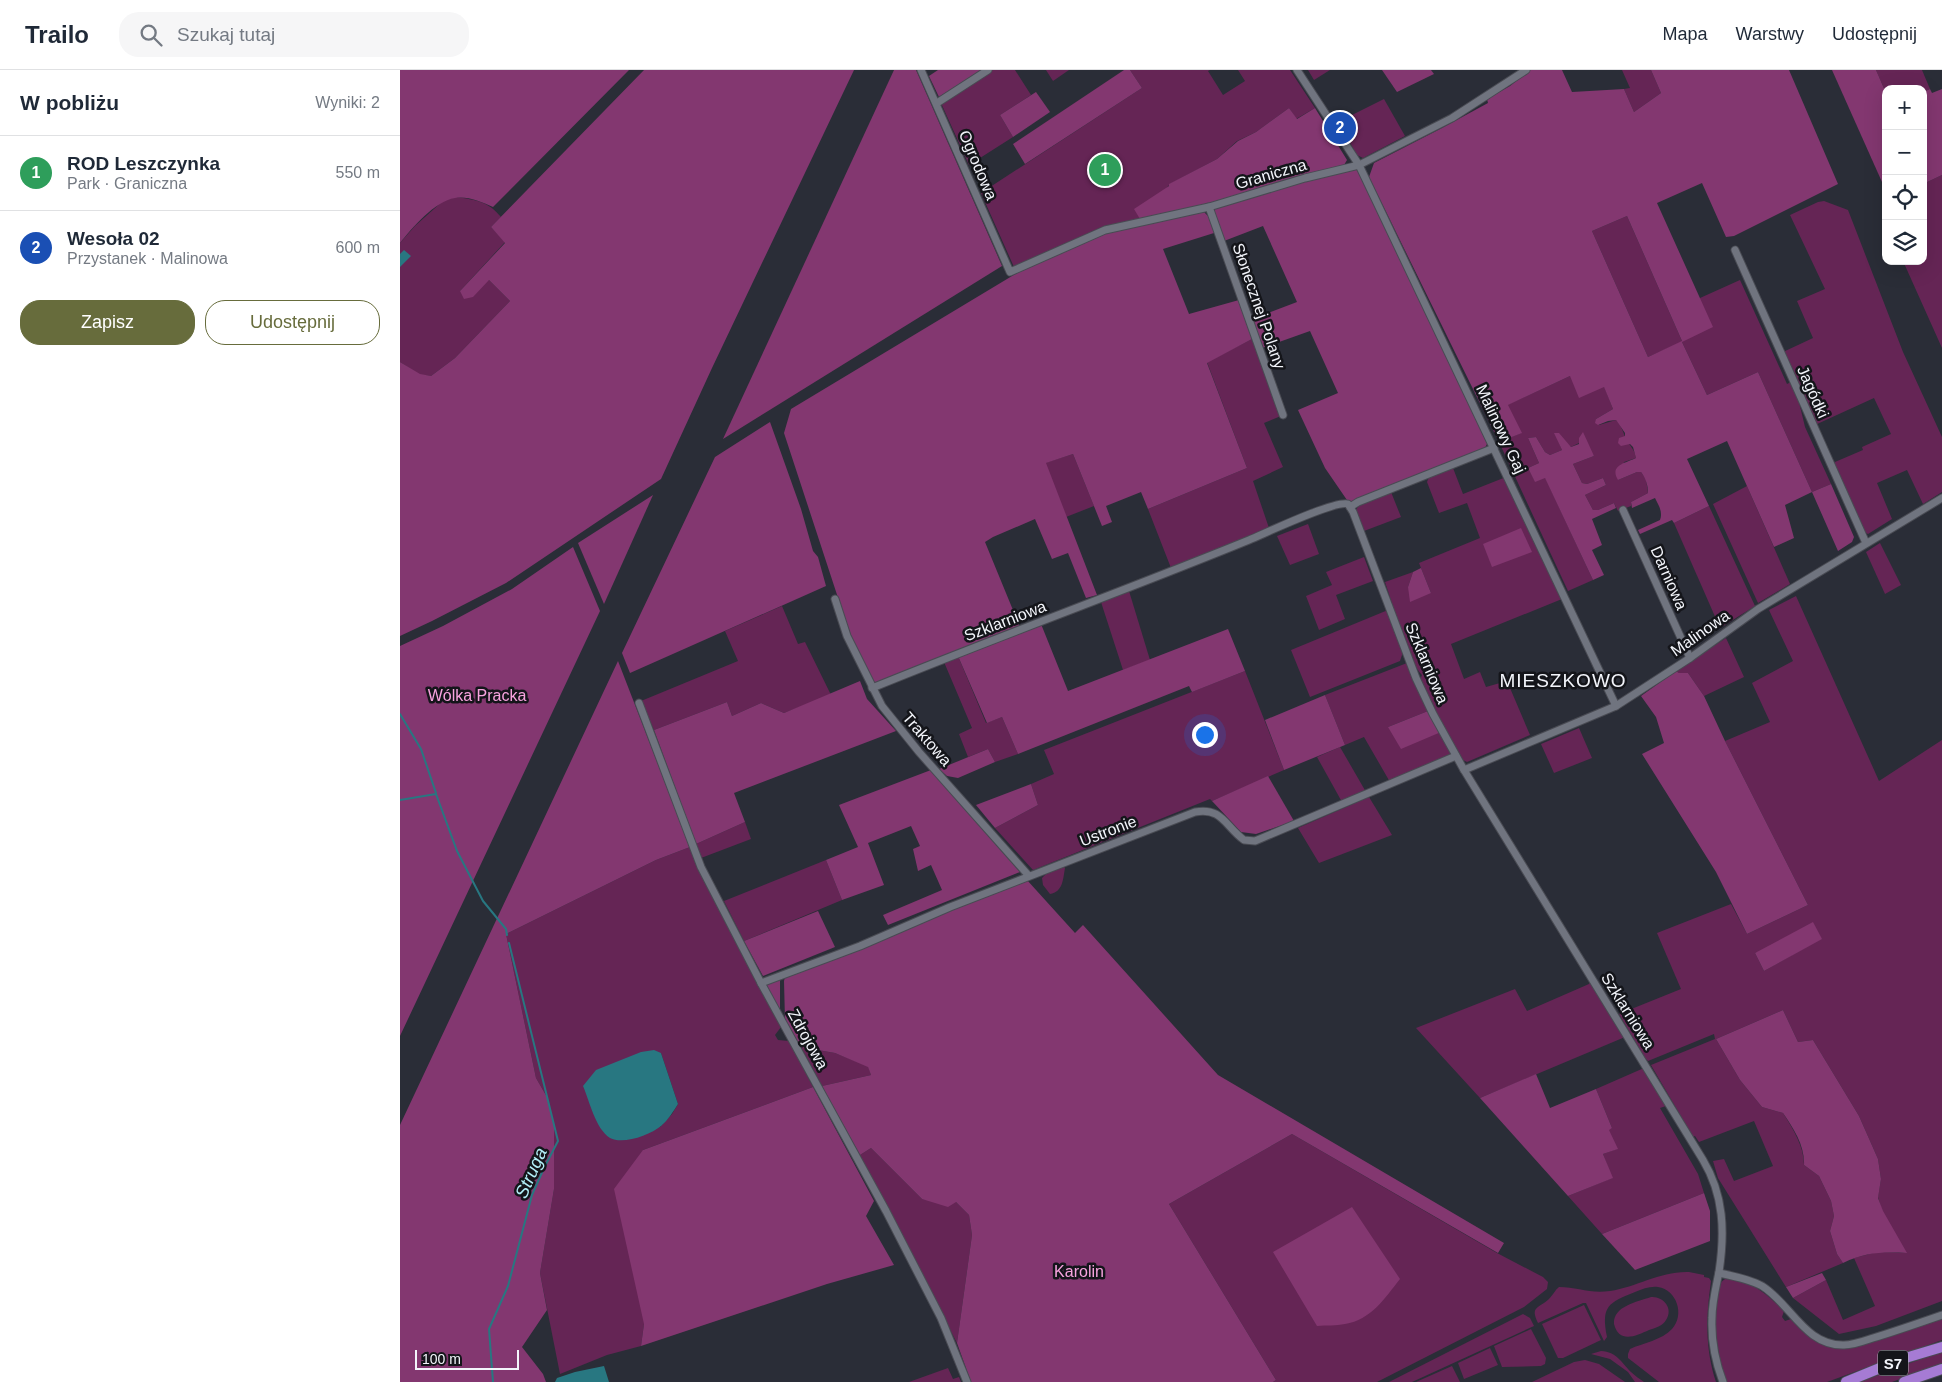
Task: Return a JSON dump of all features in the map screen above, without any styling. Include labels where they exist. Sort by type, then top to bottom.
[{"type":"highway","name":"S7","points":[[1846,1382],[1902,1359],[1942,1347]]},
{"type":"highway","name":"S7","points":[[1904,1382],[1942,1369]]},
{"type":"street","name":"Ogrodowa","points":[[921,70],[1010,272]]},
{"type":"street","points":[[937,103],[988,70]]},
{"type":"street","points":[[1296,70],[1359,165]]},
{"type":"street","name":"Graniczna","points":[[1010,272],[1104,230],[1209,206],[1305,178],[1359,165],[1452,118],[1526,70]]},
{"type":"street","name":"Malinowy Gaj","points":[[1359,165],[1616,706]]},
{"type":"street","name":"Słonecznej Polany","points":[[1209,206],[1283,415]]},
{"type":"street","name":"Jagódki","points":[[1735,250],[1866,543]]},
{"type":"street","points":[[1350,508],[1358,502],[1494,448]]},
{"type":"street","name":"Malinowa","points":[[1464,770],[1616,706],[1690,658],[1758,609],[1942,498]]},
{"type":"street","name":"Szklarniowa","points":[[872,688],[1165,574],[1333,506],[1345,503],[1350,508],[1425,699],[1456,756],[1715,1182],[1722,1211],[1723,1234],[1713,1306],[1712,1331],[1716,1361],[1723,1382]]},
{"type":"street","name":"Darniowa","points":[[1623,510],[1690,658]]},
{"type":"street","name":"Traktowa","points":[[835,599],[847,636],[882,706],[910,741],[1029,876]]},
{"type":"street","name":"Zdrojowa","points":[[639,703],[695,853],[761,983],[886,1211],[941,1318],[967,1382]]},
{"type":"street","name":"Ustronie","points":[[761,983],[860,946],[1029,876],[1202,811],[1218,814],[1244,840],[1255,841],[1456,756]]},
{"type":"street","points":[[1719,1273],[1738,1277],[1762,1286],[1779,1300],[1809,1332],[1821,1340],[1836,1344],[1852,1344],[1942,1315]]},
{"type":"shaded area","points":[[992,70],[1015,70],[1031,95],[1000,115],[1013,137],[969,165],[941,103]]},
{"type":"shaded area","points":[[1046,70],[1069,70],[1053,81]]},
{"type":"shaded area","points":[[1130,70],[1210,70],[1208,71],[1223,95],[1245,81],[1238,70],[1290,70],[1315,108],[1296,119],[1289,108],[1256,132],[1237,141],[1217,159],[1170,184],[1140,219],[1099,229],[1014,267],[981,193],[1142,88]]},
{"type":"shaded area","points":[[1308,70],[1330,70],[1314,80]]},
{"type":"shaded area","points":[[1622,70],[1651,70],[1661,93],[1634,112],[1624,89],[1630,88]]},
{"type":"shaded area","points":[[1876,70],[1922,70],[1930,89],[1927,90],[1927,85],[1883,85]]},
{"type":"shaded area","points":[[1384,99],[1405,136],[1363,158],[1357,155],[1338,122]]},
{"type":"shaded area","points":[[1942,175],[1942,348],[1905,265],[1927,265],[1927,182]]},
{"type":"shaded area","points":[[456,197],[481,202],[496,212],[501,217],[491,227],[505,242],[460,291],[489,280],[510,301],[455,358],[431,376],[420,375],[400,362],[400,243],[415,226],[444,200]]},
{"type":"shaded area","points":[[1824,201],[1848,210],[1903,352],[1942,437],[1942,492],[1923,504],[1907,470],[1877,483],[1892,519],[1868,534],[1863,531],[1834,466],[1835,462],[1863,450],[1862,447],[1891,434],[1874,398],[1815,425],[1783,352],[1813,338],[1797,301],[1825,289],[1790,215]]},
{"type":"shaded area","points":[[1627,216],[1682,341],[1700,298],[1740,280],[1787,384],[1791,382],[1798,398],[1805,427],[1831,484],[1812,492],[1758,372],[1707,395],[1682,342],[1648,357],[1592,231]]},
{"type":"shaded area","points":[[1252,339],[1281,416],[1264,423],[1283,467],[1253,481],[1269,528],[1171,568],[1148,509],[1247,468],[1207,362]]},
{"type":"shaded area","points":[[1570,376],[1604,386],[1613,409],[1596,419],[1599,425],[1616,420],[1636,458],[1624,462],[1618,480],[1641,472],[1646,479],[1648,493],[1631,502],[1631,506],[1618,511],[1614,503],[1598,510],[1593,510],[1585,495],[1606,485],[1603,478],[1587,484],[1582,483],[1573,464],[1594,456],[1579,438],[1579,443],[1571,447],[1555,433],[1562,450],[1550,455],[1545,452],[1536,437],[1528,438],[1539,463],[1528,468],[1535,481],[1545,477],[1593,580],[1568,591],[1499,442],[1521,433],[1507,405]]},
{"type":"shaded area","points":[[1073,454],[1094,506],[1066,517],[1045,463]]},
{"type":"shaded area","points":[[1453,468],[1463,494],[1506,477],[1562,599],[1451,644],[1464,679],[1480,672],[1486,687],[1507,681],[1530,735],[1467,762],[1463,760],[1433,709],[1420,680],[1422,675],[1411,658],[1406,645],[1385,582],[1413,572],[1408,587],[1431,593],[1419,563],[1480,538],[1467,503],[1439,513],[1427,482],[1429,477]]},
{"type":"shaded area","points":[[1747,486],[1790,584],[1758,603],[1713,504]]},
{"type":"shaded area","points":[[1391,492],[1401,517],[1364,531],[1356,510],[1359,505]]},
{"type":"shaded area","points":[[1709,506],[1755,606],[1720,628],[1674,523]]},
{"type":"shaded area","points":[[1308,524],[1319,554],[1290,565],[1277,536]]},
{"type":"shaded area","points":[[1880,543],[1901,585],[1885,594],[1866,552]]},
{"type":"shaded area","points":[[1364,557],[1373,581],[1336,595],[1345,619],[1319,630],[1306,596],[1332,585],[1326,572]]},
{"type":"shaded area","points":[[1129,591],[1150,660],[1123,670],[1101,602]]},
{"type":"shaded area","points":[[1796,596],[1879,781],[1942,740],[1942,1301],[1876,1326],[1839,1334],[1793,1298],[1826,1280],[1843,1320],[1875,1306],[1854,1258],[1877,1252],[1906,1253],[1882,1211],[1878,1197],[1881,1179],[1878,1159],[1859,1116],[1813,1040],[1798,1042],[1783,1010],[1716,1039],[1740,1080],[1762,1107],[1783,1113],[1800,1144],[1804,1165],[1819,1176],[1831,1201],[1834,1216],[1830,1231],[1837,1254],[1843,1263],[1786,1287],[1718,1178],[1713,1161],[1724,1159],[1734,1181],[1773,1166],[1754,1121],[1699,1142],[1695,1136],[1693,1137],[1651,1065],[1715,1039],[1714,1034],[1648,1061],[1619,1014],[1681,989],[1657,933],[1731,904],[1747,934],[1808,905],[1725,741],[1770,722],[1752,683],[1793,661],[1769,610]],"holes":[[[1822,938],[1764,971],[1755,953]]]},
{"type":"shaded area","points":[[782,606],[798,644],[805,642],[831,695],[784,713],[761,703],[732,716],[727,702],[654,730],[641,701],[738,661],[725,631]]},
{"type":"shaded area","points":[[1388,610],[1403,652],[1400,661],[1310,697],[1291,650]]},
{"type":"shaded area","points":[[1726,638],[1744,677],[1704,696],[1688,673],[1676,671]]},
{"type":"shaded area","points":[[958,656],[986,723],[1002,717],[1018,754],[995,762],[988,749],[968,757],[959,734],[972,728],[944,662]]},
{"type":"shaded area","points":[[1407,663],[1428,711],[1388,727],[1441,732],[1450,748],[1450,755],[1390,782],[1364,737],[1345,745],[1325,695]]},
{"type":"shaded area","points":[[1245,671],[1284,770],[1212,801],[1210,799],[1033,870],[995,828],[1038,805],[1031,784],[1054,774],[1044,750]]},
{"type":"shaded area","points":[[1579,728],[1592,758],[1554,773],[1541,744]]},
{"type":"shaded area","points":[[1340,747],[1366,792],[1342,802],[1317,757]]},
{"type":"shaded area","points":[[1369,797],[1392,835],[1319,863],[1298,828]]},
{"type":"shaded area","points":[[745,822],[751,839],[701,858],[696,844]]},
{"type":"shaded area","points":[[690,847],[781,1027],[775,1035],[778,1040],[789,1041],[813,1087],[643,1150],[644,1324],[641,1346],[607,1355],[560,1374],[540,1273],[554,1189],[547,1097],[536,1078],[506,934],[656,860]],"holes":[[[661,1053],[678,1104],[660,1127]]]},
{"type":"shaded area","points":[[826,860],[842,900],[744,941],[724,901]]},
{"type":"shaded area","points":[[1063,866],[1065,868],[1062,884],[1058,891],[1050,894],[1043,885],[1042,878],[1047,873]]},
{"type":"shaded area","points":[[1591,981],[1625,1037],[1480,1098],[1416,1028],[1515,989],[1527,1011],[1589,984]]},
{"type":"shaded area","points":[[801,1047],[835,1053],[868,1066],[871,1075],[822,1086]]},
{"type":"shaded area","points":[[1644,1068],[1666,1106],[1660,1108],[1698,1174],[1704,1193],[1602,1234],[1568,1196],[1612,1178],[1603,1154],[1617,1149],[1608,1129],[1612,1128],[1596,1089]]},
{"type":"shaded area","points":[[1292,1134],[1497,1253],[1543,1277],[1548,1282],[1547,1289],[1524,1307],[1377,1382],[1273,1382],[1276,1380],[1169,1204]]},
{"type":"shaded area","points":[[871,1148],[922,1199],[956,1202],[969,1215],[972,1235],[957,1343],[860,1155]]},
{"type":"shaded area","points":[[1689,1272],[1704,1275],[1704,1277],[1709,1278],[1711,1281],[1708,1307],[1708,1345],[1716,1382],[1659,1382],[1628,1358],[1630,1349],[1663,1336],[1676,1323],[1678,1317],[1677,1304],[1665,1289],[1658,1287],[1646,1288],[1618,1299],[1613,1303],[1606,1312],[1605,1327],[1607,1337],[1604,1341],[1586,1303],[1538,1323],[1536,1317],[1536,1308],[1549,1299],[1559,1287],[1596,1292],[1610,1291],[1668,1274]]},
{"type":"shaded area","points":[[1725,1279],[1743,1282],[1758,1289],[1784,1311],[1782,1317],[1785,1321],[1791,1319],[1815,1340],[1836,1347],[1845,1348],[1942,1318],[1942,1340],[1827,1382],[1726,1382],[1715,1328],[1716,1297],[1719,1286]]},
{"type":"shaded area","points":[[1651,1297],[1660,1298],[1668,1307],[1668,1316],[1665,1322],[1634,1336],[1628,1337],[1620,1334],[1614,1324],[1617,1313],[1633,1303]]},
{"type":"shaded area","points":[[1584,1305],[1601,1340],[1563,1358],[1558,1358],[1542,1324]]},
{"type":"shaded area","points":[[1523,1314],[1530,1318],[1534,1326],[1412,1382],[1389,1382]]},
{"type":"shaded area","points":[[1531,1329],[1546,1358],[1545,1364],[1541,1366],[1502,1367],[1494,1346]]},
{"type":"shaded area","points":[[1490,1348],[1498,1365],[1464,1379],[1458,1363]]},
{"type":"shaded area","points":[[1601,1351],[1615,1355],[1644,1382],[1635,1382],[1628,1372],[1610,1359],[1591,1354]]},
{"type":"shaded area","points":[[1942,1351],[1942,1363],[1892,1382],[1860,1382]]},
{"type":"shaded area","points":[[1585,1360],[1599,1364],[1625,1382],[1532,1382],[1574,1362]]},
{"type":"shaded area","points":[[1452,1366],[1460,1382],[1416,1382]]},
{"type":"shaded area","points":[[948,1368],[953,1379],[959,1377],[961,1382],[909,1382]]},
{"type":"green space","points":[[400,70],[629,70],[493,207],[465,198],[447,200],[424,216],[400,243]]},
{"type":"green space","points":[[644,70],[854,70],[661,479],[506,583],[400,636],[400,362],[420,374],[431,376],[455,358],[510,301],[489,280],[473,297],[464,299],[460,291],[505,243],[491,227]]},
{"type":"green space","points":[[894,70],[916,70],[1002,266],[723,439]]},
{"type":"green space","points":[[938,70],[981,70],[939,97],[929,76]]},
{"type":"green space","points":[[1124,70],[1130,70],[1142,88],[1025,164],[1013,144]]},
{"type":"green space","points":[[1382,70],[1431,70],[1434,74],[1397,92]]},
{"type":"green space","points":[[1530,70],[1562,70],[1572,92],[1624,89],[1634,112],[1661,93],[1651,70],[1789,70],[1838,184],[1734,236],[1726,237],[1702,183],[1657,203],[1713,327],[1682,342],[1707,395],[1758,372],[1812,492],[1785,505],[1794,538],[1774,547],[1727,441],[1687,459],[1709,506],[1674,523],[1672,520],[1640,534],[1638,530],[1660,520],[1661,512],[1655,498],[1632,508],[1631,502],[1648,493],[1648,487],[1641,472],[1618,480],[1616,475],[1617,468],[1636,458],[1633,447],[1630,444],[1621,446],[1618,443],[1619,438],[1625,436],[1625,433],[1616,420],[1598,425],[1595,423],[1596,419],[1613,409],[1604,387],[1579,398],[1570,376],[1508,405],[1522,433],[1499,442],[1369,177],[1374,163],[1488,103],[1487,99],[1510,86]],"holes":[[[1627,216],[1682,341],[1648,357],[1592,231]]]},
{"type":"green space","points":[[1832,70],[1876,70],[1883,85],[1882,182]]},
{"type":"green space","points":[[1930,89],[1932,93],[1942,89],[1942,175],[1927,182],[1927,130],[1927,90]]},
{"type":"green space","points":[[1036,92],[1050,112],[1013,137],[1000,115]]},
{"type":"green space","points":[[1289,108],[1297,119],[1315,108],[1347,160],[1344,165],[1233,198],[1140,219],[1134,209],[1169,186],[1169,184],[1217,159],[1238,141],[1256,132]]},
{"type":"green space","points":[[1357,169],[1488,442],[1484,450],[1349,503],[1325,468],[1298,410],[1338,393],[1310,331],[1262,348],[1252,319],[1297,302],[1263,226],[1224,241],[1214,213],[1215,209],[1296,182]]},
{"type":"green space","points":[[1204,212],[1209,217],[1214,233],[1163,249],[1189,314],[1239,300],[1252,339],[1207,363],[1247,468],[1148,509],[1141,492],[1106,506],[1112,522],[1102,526],[1073,454],[1046,463],[1097,595],[1086,598],[1068,553],[1052,559],[1035,519],[985,542],[1020,627],[878,684],[873,683],[856,649],[843,613],[784,433],[791,409],[1017,273],[1103,234]]},
{"type":"green space","points":[[770,422],[801,509],[813,551],[818,557],[826,586],[630,673],[622,653],[715,457]]},
{"type":"green space","points":[[1583,432],[1594,456],[1573,464],[1582,483],[1587,484],[1603,478],[1606,485],[1585,495],[1593,510],[1598,510],[1614,503],[1616,508],[1592,519],[1602,545],[1592,550],[1604,575],[1593,580],[1545,478],[1535,482],[1528,468],[1539,463],[1528,438],[1536,437],[1545,452],[1550,455],[1562,450],[1554,433],[1559,433],[1571,447],[1579,444],[1579,438]]},
{"type":"green space","points":[[1831,484],[1854,537],[1852,542],[1838,551],[1812,492]]},
{"type":"green space","points":[[653,495],[604,604],[578,543]]},
{"type":"green space","points":[[1521,528],[1532,552],[1492,567],[1483,544]]},
{"type":"green space","name":"Wólka Pracka","points":[[573,547],[600,611],[400,1036],[400,646],[443,626],[512,589]]},
{"type":"green space","points":[[1421,568],[1431,593],[1410,602],[1408,587],[1413,572]]},
{"type":"green space","points":[[1041,624],[1068,691],[1228,629],[1245,671],[1192,692],[1189,686],[1018,754],[1002,717],[987,723],[958,656]]},
{"type":"green space","points":[[618,661],[690,847],[656,860],[506,934],[536,1078],[547,1097],[554,1124],[554,1189],[540,1273],[547,1310],[522,1347],[543,1374],[546,1382],[400,1382],[400,1125]]},
{"type":"green space","points":[[1676,671],[1688,673],[1704,696],[1808,905],[1747,934],[1716,872],[1642,754],[1664,743],[1656,717],[1641,696]]},
{"type":"green space","points":[[860,681],[867,699],[896,731],[734,793],[745,822],[696,844],[654,730],[727,702],[732,716],[761,703],[784,713]]},
{"type":"green space","points":[[1325,695],[1345,745],[1284,770],[1265,720]]},
{"type":"green space","points":[[1428,711],[1441,732],[1401,749],[1388,727]]},
{"type":"green space","points":[[988,749],[995,762],[958,778],[947,776],[939,769]]},
{"type":"green space","points":[[931,770],[1020,872],[888,925],[883,915],[942,890],[931,865],[918,871],[913,849],[920,846],[911,826],[868,843],[884,885],[842,900],[826,860],[858,847],[839,805]]},
{"type":"green space","points":[[1268,776],[1294,821],[1256,834],[1241,832],[1212,801]]},
{"type":"green space","points":[[1031,784],[1038,805],[995,828],[976,805]]},
{"type":"green space","name":"Karolin","points":[[1027,880],[1075,933],[1083,925],[1218,1075],[1504,1243],[1498,1253],[1292,1134],[1169,1204],[1276,1380],[1273,1382],[971,1382],[957,1343],[972,1235],[969,1215],[956,1202],[948,1207],[922,1199],[871,1148],[860,1155],[822,1086],[871,1075],[868,1067],[835,1053],[801,1047],[785,1020],[784,981],[785,977]]},
{"type":"green space","points":[[818,911],[835,947],[763,976],[744,941]]},
{"type":"green space","points":[[1813,922],[1822,939],[1764,971],[1755,953]]},
{"type":"green space","points":[[780,978],[780,1014],[764,985]]},
{"type":"green space","points":[[1783,1010],[1798,1042],[1813,1040],[1859,1116],[1878,1159],[1881,1179],[1878,1198],[1883,1211],[1907,1253],[1874,1254],[1843,1263],[1837,1254],[1830,1231],[1834,1216],[1831,1201],[1819,1176],[1804,1165],[1803,1151],[1795,1131],[1783,1113],[1762,1107],[1740,1080],[1716,1039]]},
{"type":"green space","points":[[1536,1074],[1550,1108],[1596,1089],[1612,1128],[1609,1130],[1618,1149],[1603,1154],[1613,1178],[1568,1196],[1480,1098]]},
{"type":"green space","points":[[813,1087],[874,1201],[866,1216],[894,1265],[827,1284],[641,1346],[644,1324],[614,1189],[643,1150]]},
{"type":"green space","points":[[1704,1193],[1710,1211],[1710,1241],[1635,1270],[1602,1234]]},
{"type":"green space","points":[[1352,1207],[1400,1279],[1377,1307],[1362,1318],[1342,1325],[1317,1326],[1273,1252]]},
{"type":"green space","points":[[1822,1273],[1826,1280],[1793,1298],[1786,1287]]},
{"type":"water","points":[[404,250],[411,256],[400,267],[400,254]]},
{"type":"water","points":[[654,1050],[661,1053],[678,1104],[664,1124],[650,1133],[629,1140],[610,1138],[600,1128],[583,1086],[596,1070],[641,1052]]},
{"type":"water","points":[[604,1366],[609,1382],[555,1382],[557,1378],[575,1372]]},
{"type":"waterway","points":[[400,714],[421,749],[436,793]]},
{"type":"waterway","name":"Struga","points":[[400,800],[436,794],[457,851],[483,901],[506,929],[507,935]]},
{"type":"waterway","name":"Struga","points":[[493,1382],[489,1329],[508,1286],[532,1195],[558,1141],[509,943]]},
{"type":"place","name":"Wesoła 02","points":[[1340,128]]},
{"type":"place","name":"ROD Leszczynka","points":[[1105,170]]},
{"type":"district","name":"MIESZKOWO","points":[[1563,680]]}]
